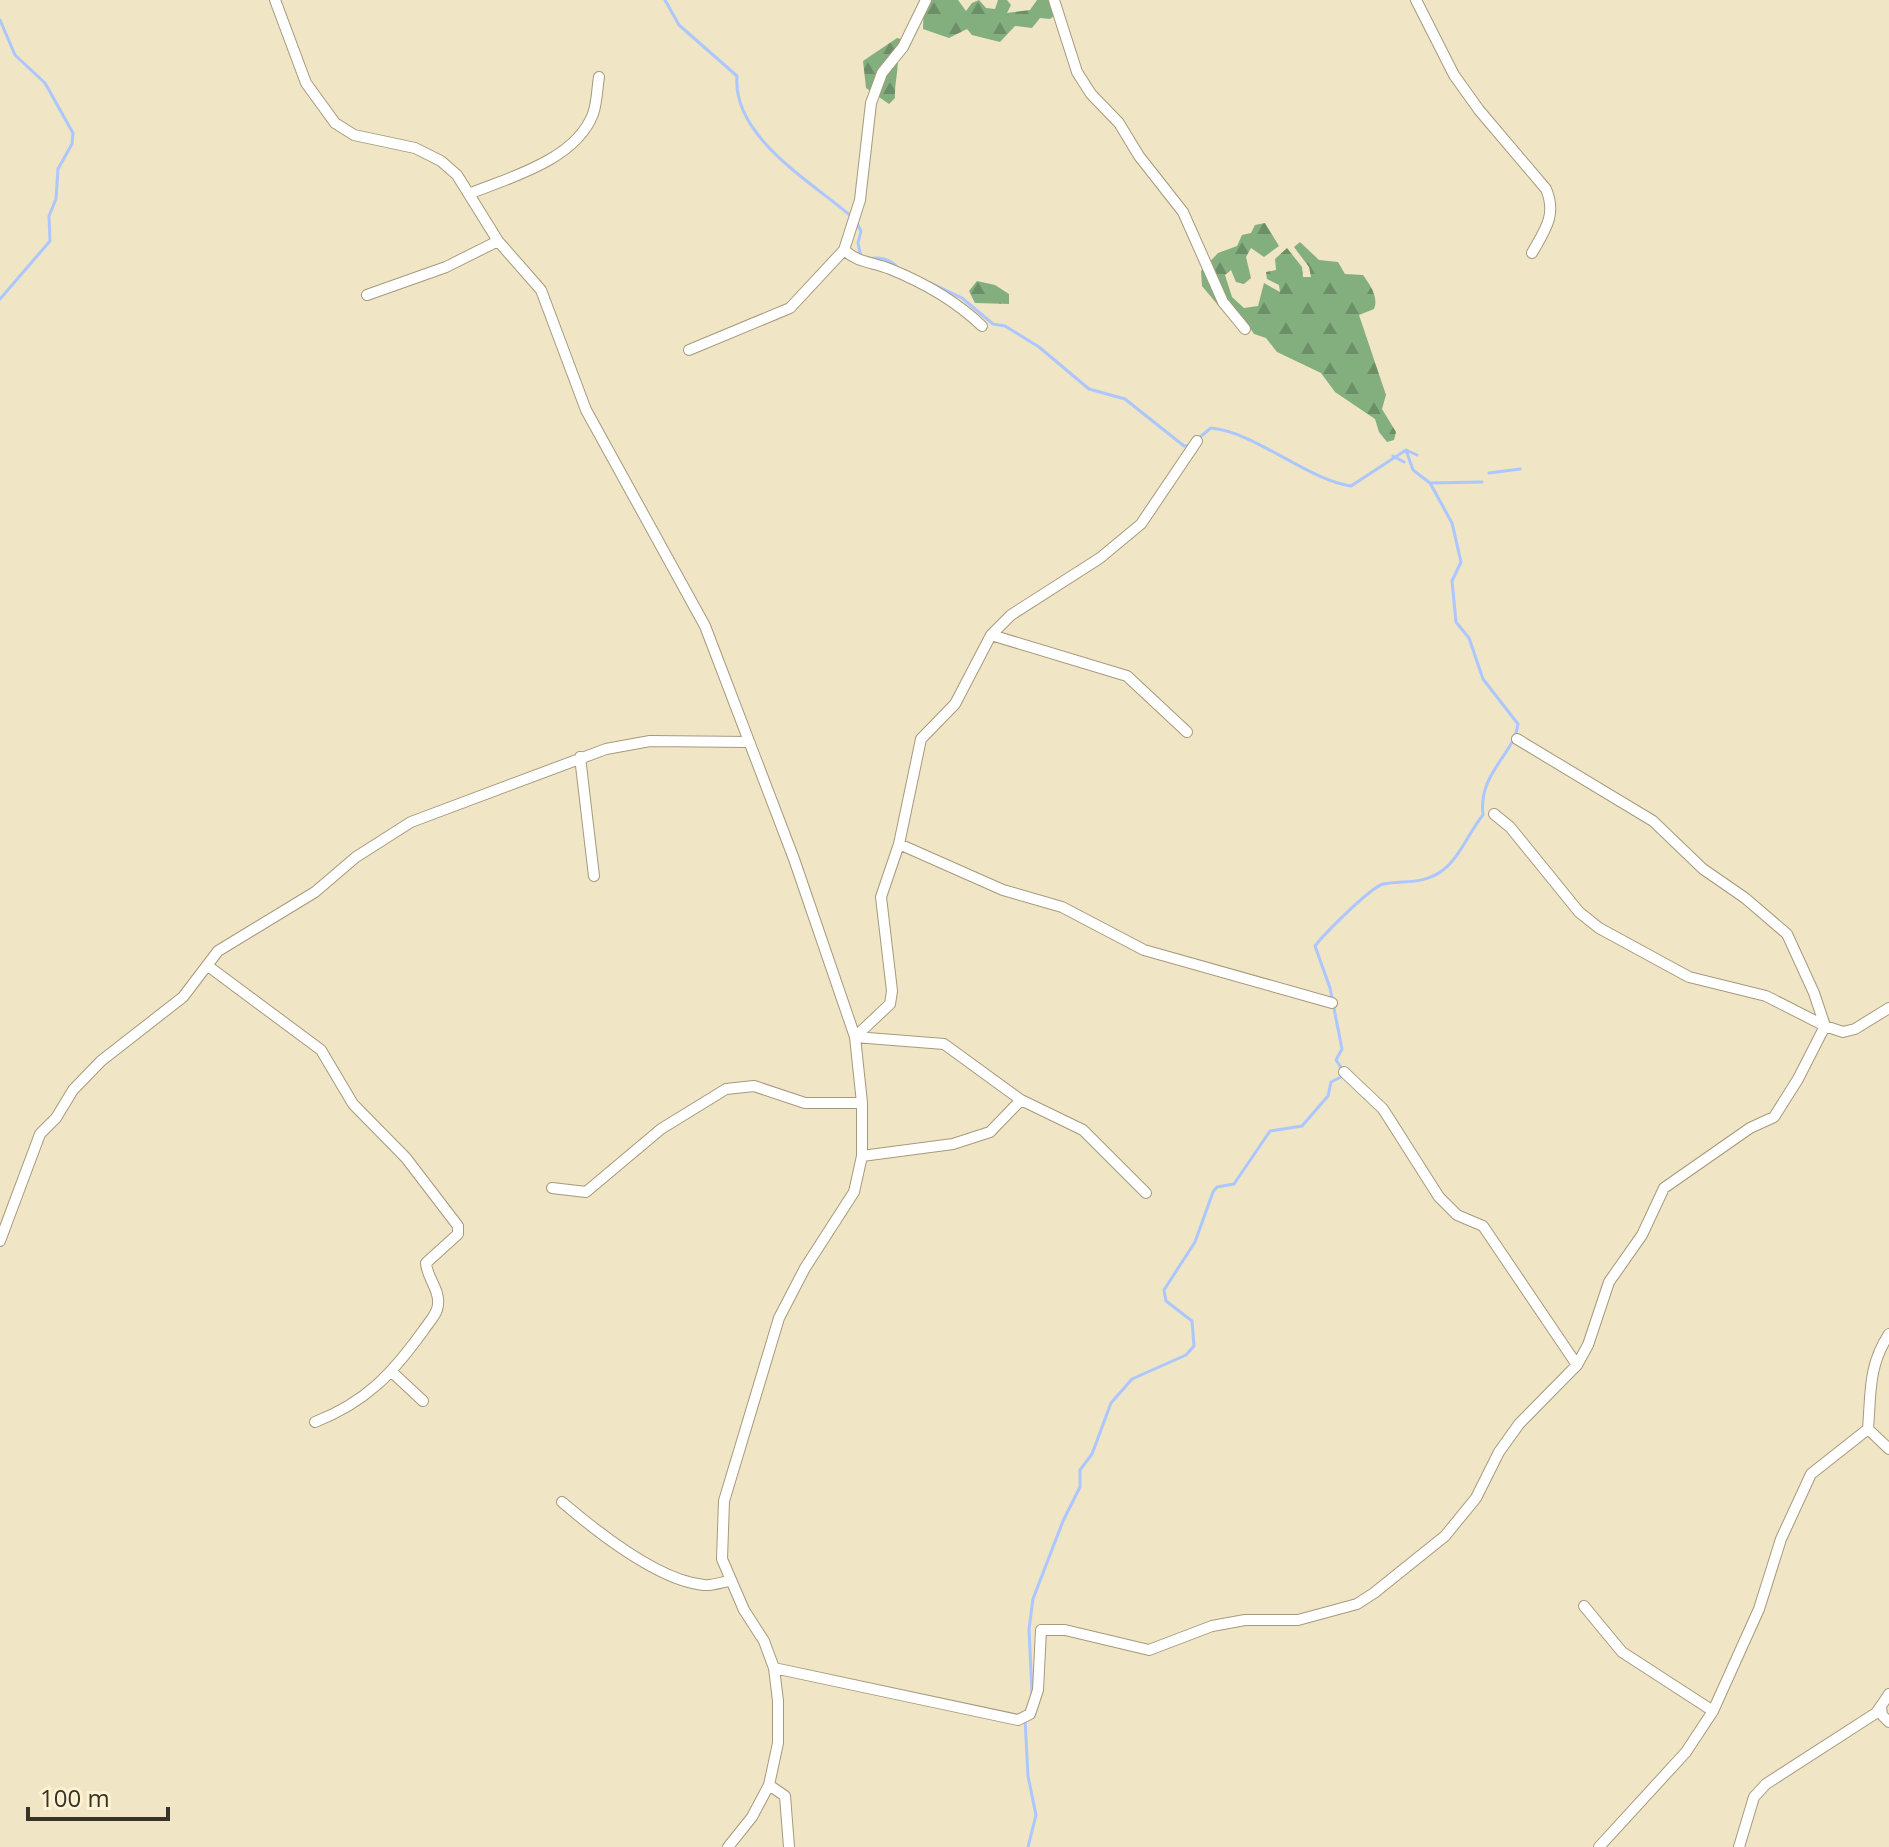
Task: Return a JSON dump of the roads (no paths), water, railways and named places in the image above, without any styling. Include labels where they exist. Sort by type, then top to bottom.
[{"type":"street","points":[[275,0],[306,83],[335,123],[354,135],[415,148],[441,161],[471,193],[498,241],[541,290],[586,410],[705,626],[828,952],[855,1037],[862,1103],[862,1156],[854,1192],[805,1268],[779,1318],[724,1501],[722,1559],[729,1581],[764,1641],[774,1668],[778,1743],[769,1785],[752,1817],[728,1847]]},
{"type":"street","points":[[689,350],[790,308],[844,250],[860,200],[871,103],[882,73],[903,47],[926,0]]},
{"type":"street","points":[[1054,0],[1077,72],[1091,94],[1119,123],[1139,156],[1183,212],[1223,302],[1245,329]]},
{"type":"street","points":[[1416,0],[1454,75],[1479,110],[1546,189],[1553,204],[1552,215],[1532,253]]},
{"type":"street","points":[[471,193],[515,176],[576,142],[593,114],[599,77]]},
{"type":"street","points":[[367,295],[446,267],[498,241]]},
{"type":"street","points":[[844,250],[855,260],[888,268],[917,282],[966,311],[982,326]]},
{"type":"street","points":[[855,1037],[890,1004],[892,991],[881,897],[899,844],[921,739],[955,704],[991,635],[1011,615],[1100,558],[1141,524],[1197,441]]},
{"type":"street","points":[[991,635],[1127,676],[1187,732]]},
{"type":"street","points":[[774,1668],[1018,1720],[1030,1714],[1038,1690],[1041,1630],[1065,1630],[1149,1650],[1212,1626],[1245,1620],[1285,1623],[1357,1604],[1445,1536],[1476,1498],[1499,1452],[1519,1424],[1577,1365],[1588,1345],[1609,1282],[1642,1235],[1658,1196],[1679,1175],[1750,1128],[1774,1117],[1825,1026],[1814,993],[1787,934],[1745,898],[1703,869],[1653,821],[1517,739]]},
{"type":"street","points":[[0,1241],[40,1134],[73,1090],[101,1061],[183,997],[218,951],[315,892],[356,857],[411,822],[580,757],[650,741],[749,742]]},
{"type":"street","points":[[580,757],[594,876]]},
{"type":"street","points":[[1494,814],[1510,827],[1579,912],[1599,928],[1689,977],[1766,996],[1825,1026],[1848,1031],[1889,1008]]},
{"type":"street","points":[[899,844],[1003,890],[1062,907],[1144,950],[1332,1003]]},
{"type":"street","points":[[208,966],[321,1050],[353,1104],[406,1158],[458,1226],[458,1234],[451,1243],[426,1263],[427,1275],[438,1295],[438,1309],[393,1373],[347,1410],[315,1422]]},
{"type":"street","points":[[855,1037],[944,1044],[1021,1100],[1083,1130],[1146,1193]]},
{"type":"street","points":[[1344,1072],[1383,1109],[1439,1197],[1457,1215],[1483,1226],[1577,1365]]},
{"type":"street","points":[[552,1188],[586,1192],[661,1129],[726,1089],[754,1086],[805,1103],[862,1103]]},
{"type":"street","points":[[862,1156],[953,1144],[990,1132],[1021,1100]]},
{"type":"street","points":[[1889,1334],[1873,1364],[1868,1392],[1868,1429],[1889,1449]]},
{"type":"street","points":[[393,1373],[423,1401]]},
{"type":"street","points":[[1599,1847],[1686,1752],[1713,1711],[1759,1609],[1781,1539],[1811,1474],[1868,1429]]},
{"type":"street","points":[[562,1502],[599,1533],[667,1573],[705,1585],[729,1581]]},
{"type":"street","points":[[1584,1606],[1622,1652],[1713,1711]]},
{"type":"street","points":[[1739,1847],[1754,1797],[1766,1784],[1876,1713],[1889,1694]]},
{"type":"street","points":[[1881,1706],[1882,1715],[1889,1722]]},
{"type":"street","points":[[769,1785],[785,1796],[789,1847]]},
{"type":"waterway","points":[[665,0],[679,25],[737,76],[739,98],[747,119],[761,138],[797,173],[852,217]]},
{"type":"waterway","points":[[0,20],[15,55],[45,83],[73,133],[72,144],[58,169],[56,199],[49,216],[50,241],[0,299]]},
{"type":"waterway","points":[[857,223],[861,231],[858,243],[861,257]]},
{"type":"waterway","points":[[868,259],[885,259],[899,269]]},
{"type":"waterway","points":[[931,283],[962,298],[993,324],[1005,326],[1039,347],[1089,389],[1125,399],[1184,446],[1191,445]]},
{"type":"waterway","points":[[1200,437],[1211,428],[1228,431],[1316,475],[1351,486],[1406,450],[1413,470],[1430,483],[1452,523],[1461,562],[1452,581],[1456,622],[1469,638],[1483,679],[1518,724],[1486,787],[1483,815],[1449,865],[1429,878],[1377,887],[1315,946],[1330,988],[1342,1049],[1336,1060],[1342,1069]]},
{"type":"waterway","points":[[1406,450],[1417,455]]},
{"type":"waterway","points":[[1393,456],[1404,462]]},
{"type":"waterway","points":[[1489,473],[1520,469]]},
{"type":"waterway","points":[[1430,483],[1482,482]]},
{"type":"waterway","points":[[1032,1693],[1029,1629],[1033,1599],[1063,1521],[1080,1487],[1080,1470],[1092,1454],[1111,1403],[1132,1379],[1186,1355],[1194,1346],[1192,1321],[1166,1301],[1164,1290],[1195,1242],[1213,1192],[1217,1187],[1234,1184],[1270,1131],[1302,1126],[1328,1096],[1331,1082],[1343,1076]]},
{"type":"waterway","points":[[1025,1719],[1028,1776],[1036,1815],[1028,1847]]}]
